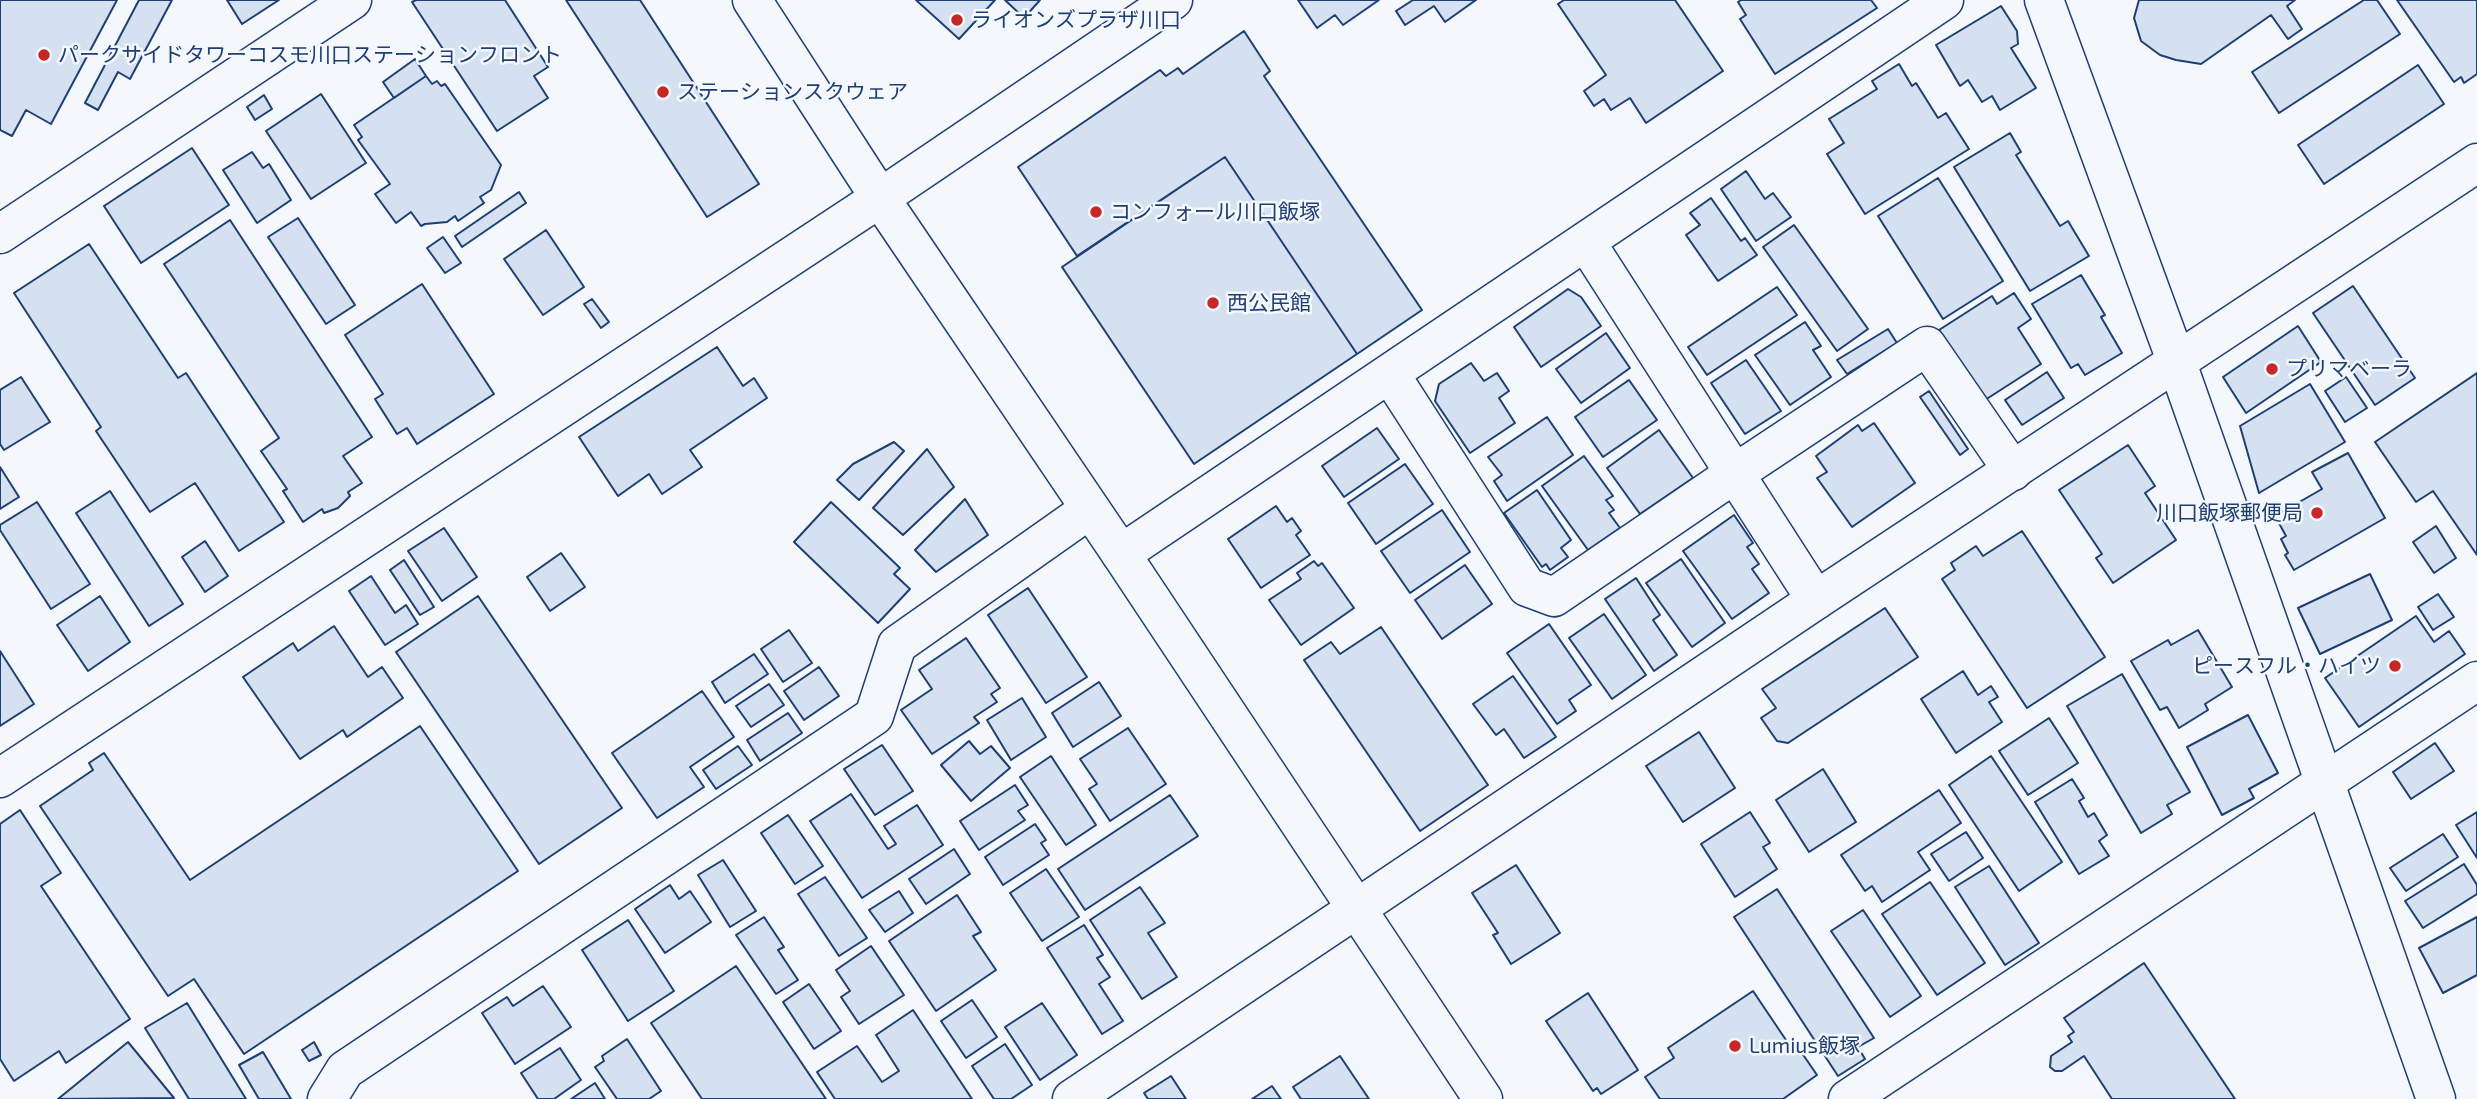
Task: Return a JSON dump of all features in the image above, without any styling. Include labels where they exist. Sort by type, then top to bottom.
[{"type":"street","points":[[0,234],[352,0]]},
{"type":"street","points":[[752,0],[880,198],[1121,554],[1483,1099]]},
{"type":"street","points":[[0,778],[880,198],[1173,0]]},
{"type":"street","points":[[1121,554],[1944,0]]},
{"type":"street","points":[[2044,0],[2177,363],[2436,1099]]},
{"type":"street","points":[[1072,1099],[1816,600],[2477,163]]},
{"type":"street","points":[[1586,242],[1816,600]]},
{"type":"street","points":[[1390,374],[1527,587],[1554,597],[1927,346],[2013,471]]},
{"type":"street","points":[[327,1099],[345,1070],[874,716],[897,645],[1090,509]]},
{"type":"street","points":[[1848,1099],[2477,681]]},
{"type":"building","name":"パークサイドタワーコスモ川口ステーションフロント","points":[[0,0],[117,0],[51,124],[26,110],[12,136],[0,130]]},
{"type":"building","points":[[139,0],[172,0],[130,79],[118,72],[98,110],[85,103]]},
{"type":"building","points":[[227,0],[279,0],[242,24]]},
{"type":"building","points":[[505,0],[548,67],[534,76],[548,98],[497,131],[412,2]]},
{"type":"building","name":"ステーションスクウェア","points":[[566,0],[640,0],[759,184],[707,217]]},
{"type":"building","name":"ライオンズプラザ川口","points":[[916,0],[995,0],[959,39]]},
{"type":"building","name":"ライオンズプラザ川口","points":[[1005,0],[1040,0],[1024,18]]},
{"type":"building","points":[[1298,0],[1379,0],[1343,25],[1335,15],[1317,28]]},
{"type":"building","points":[[1413,0],[1476,0],[1445,22],[1434,6],[1405,25],[1396,11]]},
{"type":"building","points":[[1564,0],[1675,0],[1723,71],[1646,123],[1630,98],[1611,110],[1604,99],[1594,106],[1584,91],[1606,75],[1558,4]]},
{"type":"building","points":[[1871,0],[1877,8],[1775,74],[1740,19],[1746,15],[1738,2]]},
{"type":"building","points":[[2139,0],[2295,0],[2287,6],[2302,29],[2288,39],[2271,15],[2201,64],[2176,60],[2160,55],[2141,41],[2134,18]]},
{"type":"building","points":[[2364,0],[2377,0],[2400,34],[2279,113],[2252,72]]},
{"type":"building","points":[[2397,0],[2477,0],[2477,74],[2464,83],[2461,77],[2454,82]]},
{"type":"building","points":[[2001,6],[2017,31],[2018,44],[2011,48],[2036,88],[2000,110],[1992,96],[1982,102],[1968,80],[1960,86],[1936,45]]},
{"type":"building","name":"コンフォール川口飯塚","points":[[1244,31],[1270,71],[1264,76],[1422,310],[1357,354],[1225,157],[1077,256],[1018,167],[1160,70],[1166,76],[1178,68],[1183,74]]},
{"type":"building","points":[[415,59],[426,76],[394,98],[383,82]]},
{"type":"building","points":[[1899,64],[1912,86],[1916,83],[1938,118],[1946,113],[1969,149],[1865,214],[1827,154],[1844,143],[1829,119],[1877,89],[1872,81]]},
{"type":"building","points":[[2418,65],[2444,104],[2324,184],[2298,145]]},
{"type":"building","points":[[426,76],[432,84],[437,81],[441,86],[445,84],[501,165],[491,190],[480,197],[484,203],[458,221],[455,216],[447,222],[421,226],[411,212],[396,223],[375,194],[390,184],[358,140],[362,137],[354,125]]},
{"type":"building","points":[[321,94],[366,163],[311,199],[266,131]]},
{"type":"building","points":[[264,95],[272,109],[255,120],[247,107]]},
{"type":"building","points":[[2010,133],[2021,152],[2016,155],[2060,226],[2068,221],[2089,256],[2030,291],[1954,167]]},
{"type":"building","points":[[192,148],[229,205],[141,263],[104,206]]},
{"type":"building","points":[[252,152],[263,168],[269,164],[291,200],[257,223],[223,170]]},
{"type":"building","points":[[1225,157],[1357,354],[1194,464],[1062,267]]},
{"type":"building","points":[[1746,171],[1765,199],[1773,193],[1791,217],[1756,241],[1721,189]]},
{"type":"building","points":[[1938,178],[2003,281],[1943,319],[1878,216]]},
{"type":"building","points":[[519,192],[526,203],[462,247],[455,236]]},
{"type":"building","points":[[1711,198],[1741,241],[1745,238],[1757,255],[1718,281],[1686,235],[1700,225],[1690,213]]},
{"type":"building","points":[[298,218],[355,305],[326,324],[268,237]]},
{"type":"building","points":[[230,220],[372,437],[343,456],[362,483],[348,492],[350,496],[338,508],[324,513],[322,509],[303,522],[283,491],[287,489],[261,451],[279,438],[164,264]]},
{"type":"building","points":[[1794,225],[1868,329],[1837,351],[1763,247]]},
{"type":"building","points":[[546,230],[584,287],[543,315],[504,259]]},
{"type":"building","points":[[443,237],[461,263],[445,273],[427,248]]},
{"type":"building","points":[[89,244],[178,378],[186,373],[284,522],[239,551],[195,483],[150,512],[96,431],[101,427],[14,293]]},
{"type":"building","points":[[2081,275],[2105,315],[2101,317],[2122,353],[2085,375],[2078,364],[2071,368],[2032,304]]},
{"type":"building","points":[[422,284],[494,394],[417,444],[407,428],[397,434],[375,399],[383,394],[345,335]]},
{"type":"building","points":[[2353,286],[2415,378],[2375,405],[2313,313]]},
{"type":"building","points":[[1777,287],[1797,315],[1707,375],[1688,347]]},
{"type":"building","points":[[1568,289],[1581,297],[1601,326],[1541,367],[1514,327]]},
{"type":"building","points":[[2014,293],[2031,319],[2018,328],[2041,364],[1985,400],[1939,330],[1992,296],[1997,304]]},
{"type":"building","points":[[592,299],[609,322],[601,328],[584,304]]},
{"type":"building","points":[[1805,322],[1821,346],[1813,350],[1831,377],[1790,405],[1755,355]]},
{"type":"building","name":"プリマベーラ","points":[[2298,326],[2321,362],[2246,413],[2223,377]]},
{"type":"building","points":[[1888,329],[1897,343],[1847,374],[1837,360]]},
{"type":"building","points":[[1606,333],[1630,368],[1581,403],[1556,369]]},
{"type":"building","points":[[717,347],[743,386],[754,378],[767,398],[690,450],[702,467],[662,494],[649,474],[618,496],[579,437]]},
{"type":"building","points":[[1746,360],[1781,411],[1745,434],[1711,383]]},
{"type":"building","points":[[1471,363],[1484,381],[1497,373],[1509,391],[1499,398],[1515,423],[1470,453],[1435,401],[1439,384]]},
{"type":"building","points":[[2047,372],[2064,398],[2022,425],[2005,400]]},
{"type":"building","points":[[2477,373],[2477,555],[2433,491],[2416,502],[2375,442]]},
{"type":"building","points":[[21,377],[50,422],[4,450],[0,444],[0,390]]},
{"type":"building","points":[[2346,377],[2367,408],[2345,422],[2325,391]]},
{"type":"building","points":[[1629,380],[1657,420],[1603,457],[1575,417]]},
{"type":"building","points":[[2310,384],[2345,442],[2259,493],[2240,426]]},
{"type":"building","points":[[1929,391],[1968,449],[1960,455],[1920,397]]},
{"type":"building","points":[[1547,417],[1573,455],[1507,501],[1494,481],[1502,475],[1488,457]]},
{"type":"building","points":[[1874,423],[1915,483],[1852,527],[1817,478],[1827,472],[1816,456],[1858,425],[1862,431]]},
{"type":"building","points":[[1377,428],[1399,459],[1344,497],[1322,466]]},
{"type":"building","points":[[1659,430],[1693,478],[1640,514],[1607,468]]},
{"type":"building","points":[[894,442],[904,451],[859,500],[837,480],[853,464]]},
{"type":"building","points":[[2128,445],[2155,486],[2145,493],[2176,540],[2113,583],[2096,558],[2102,554],[2059,490]]},
{"type":"building","points":[[927,449],[954,487],[903,535],[873,508]]},
{"type":"building","points":[[2348,453],[2385,518],[2294,570],[2285,555],[2288,553],[2281,539],[2286,536],[2275,516],[2322,489],[2312,472]]},
{"type":"building","points":[[1584,456],[1613,496],[1606,500],[1614,510],[1609,513],[1620,528],[1588,550],[1542,486]]},
{"type":"building","points":[[1405,464],[1433,504],[1376,544],[1348,503]]},
{"type":"building","points":[[0,467],[19,497],[0,509]]},
{"type":"building","points":[[1537,490],[1571,540],[1561,548],[1568,557],[1550,570],[1546,564],[1542,567],[1504,513]]},
{"type":"building","points":[[110,491],[183,604],[149,626],[76,513]]},
{"type":"building","points":[[965,499],[988,535],[936,572],[915,550]]},
{"type":"building","points":[[37,502],[90,584],[51,609],[0,530],[0,525]]},
{"type":"building","points":[[831,502],[900,568],[894,574],[910,589],[878,623],[794,542]]},
{"type":"building","points":[[1276,506],[1287,522],[1292,518],[1301,531],[1296,535],[1310,555],[1261,588],[1228,539]]},
{"type":"building","points":[[1442,510],[1470,552],[1410,593],[1381,551]]},
{"type":"building","points":[[1734,515],[1753,543],[1747,547],[1759,564],[1752,569],[1769,593],[1732,619],[1683,551]]},
{"type":"building","points":[[2436,526],[2456,558],[2434,573],[2413,542]]},
{"type":"building","points":[[444,528],[477,577],[442,601],[408,551]]},
{"type":"building","points":[[2022,531],[2105,657],[2027,708],[1942,579],[1955,570],[1951,563],[1976,546],[1983,556]]},
{"type":"building","points":[[205,541],[228,576],[205,592],[182,557]]},
{"type":"building","points":[[561,553],[585,587],[550,611],[527,577]]},
{"type":"building","points":[[1681,559],[1725,623],[1692,647],[1646,583]]},
{"type":"building","points":[[404,560],[434,607],[420,615],[390,570]]},
{"type":"building","points":[[1314,561],[1318,566],[1322,563],[1354,608],[1301,645],[1269,600],[1301,579],[1297,573]]},
{"type":"building","points":[[1465,565],[1492,604],[1442,639],[1415,600]]},
{"type":"building","points":[[2370,574],[2392,620],[2320,654],[2298,608]]},
{"type":"building","points":[[371,576],[395,613],[406,605],[418,624],[385,645],[349,591]]},
{"type":"building","points":[[1636,578],[1660,615],[1653,620],[1677,655],[1654,671],[1605,599]]},
{"type":"building","points":[[1028,588],[1087,677],[1046,703],[988,615]]},
{"type":"building","points":[[2438,594],[2454,617],[2433,630],[2418,607]]},
{"type":"building","points":[[100,596],[130,642],[88,671],[57,625]]},
{"type":"building","points":[[478,596],[622,808],[539,864],[396,652]]},
{"type":"building","points":[[1885,608],[1918,657],[1788,743],[1777,741],[1761,718],[1776,708],[1762,689]]},
{"type":"building","points":[[1604,614],[1646,675],[1612,699],[1569,638]]},
{"type":"building","name":"ピースフル・ハイツ","points":[[2416,616],[2434,642],[2449,631],[2465,654],[2359,727],[2325,678]]},
{"type":"building","points":[[1549,624],[1591,685],[1569,700],[1576,711],[1557,724],[1507,653]]},
{"type":"building","points":[[334,626],[368,677],[382,667],[403,698],[347,737],[343,730],[300,759],[243,677],[293,643],[298,651]]},
{"type":"building","points":[[1381,627],[1488,785],[1420,831],[1304,660],[1331,642],[1340,654]]},
{"type":"building","points":[[789,630],[812,663],[783,682],[761,649]]},
{"type":"building","points":[[2198,630],[2232,687],[2205,704],[2208,710],[2179,728],[2167,707],[2160,710],[2131,661],[2168,640],[2171,645]]},
{"type":"building","points":[[966,638],[1000,688],[991,694],[997,702],[974,717],[979,723],[932,754],[901,710],[932,689],[919,670]]},
{"type":"building","points":[[0,651],[34,704],[0,726]]},
{"type":"building","points":[[754,654],[768,674],[725,703],[712,682]]},
{"type":"building","points":[[819,667],[839,696],[804,720],[784,691]]},
{"type":"building","points":[[1963,671],[1978,695],[1991,686],[1998,697],[1989,702],[2002,722],[1956,753],[1921,699]]},
{"type":"building","points":[[2122,674],[2190,792],[2167,805],[2172,814],[2141,833],[2067,706]]},
{"type":"building","points":[[1513,676],[1556,737],[1524,758],[1504,729],[1496,735],[1473,704]]},
{"type":"building","points":[[1099,682],[1121,716],[1073,747],[1052,713]]},
{"type":"building","points":[[769,684],[784,705],[751,727],[736,706]]},
{"type":"building","points":[[702,691],[734,737],[690,767],[704,787],[657,818],[612,753]]},
{"type":"building","points":[[1022,698],[1046,737],[1011,760],[987,720]]},
{"type":"building","points":[[788,713],[802,733],[760,761],[747,740]]},
{"type":"building","points":[[2248,715],[2278,773],[2249,789],[2254,798],[2222,815],[2187,747]]},
{"type":"building","points":[[2049,718],[2078,763],[2028,795],[1999,751]]},
{"type":"building","points":[[420,726],[518,871],[244,1054],[194,979],[168,996],[40,806],[93,770],[89,763],[104,753],[190,880]]},
{"type":"building","points":[[1128,728],[1166,784],[1110,821],[1089,789],[1097,784],[1080,759]]},
{"type":"building","points":[[1699,732],[1735,788],[1683,822],[1646,766]]},
{"type":"building","points":[[969,741],[980,754],[991,746],[1010,768],[971,801],[941,765]]},
{"type":"building","points":[[2435,743],[2454,771],[2411,799],[2393,772]]},
{"type":"building","points":[[882,745],[913,791],[875,815],[844,769]]},
{"type":"building","points":[[738,746],[752,765],[716,789],[703,770]]},
{"type":"building","points":[[1051,756],[1096,825],[1066,845],[1020,777]]},
{"type":"building","points":[[1991,756],[2062,862],[2019,891],[1949,785]]},
{"type":"building","points":[[1823,769],[1856,822],[1809,852],[1776,800]]},
{"type":"building","points":[[2072,779],[2084,798],[2079,801],[2088,817],[2094,813],[2107,835],[2099,841],[2109,856],[2079,874],[2035,802]]},
{"type":"building","points":[[1015,785],[1028,805],[1018,811],[1025,820],[979,850],[960,821]]},
{"type":"building","points":[[1939,790],[1961,823],[1918,852],[1930,870],[1882,902],[1872,886],[1865,891],[1841,855]]},
{"type":"building","points":[[851,794],[888,849],[896,844],[884,826],[917,805],[943,845],[862,898],[810,821]]},
{"type":"building","points":[[1170,795],[1198,836],[1085,910],[1058,869]]},
{"type":"building","points":[[20,810],[61,873],[41,886],[130,1019],[66,1063],[59,1051],[14,1081],[0,1059],[0,824]]},
{"type":"building","points":[[1750,812],[1770,843],[1763,847],[1777,869],[1735,897],[1701,844]]},
{"type":"building","points":[[2477,812],[2477,858],[2456,825]]},
{"type":"building","points":[[788,815],[823,866],[795,884],[761,833]]},
{"type":"building","points":[[1035,824],[1046,840],[1041,843],[1049,855],[1003,885],[985,857]]},
{"type":"building","points":[[1966,832],[1983,858],[1949,881],[1931,854]]},
{"type":"building","points":[[2443,834],[2458,857],[2406,891],[2390,868]]},
{"type":"building","points":[[954,849],[970,874],[926,904],[909,879]]},
{"type":"building","points":[[723,860],[756,911],[730,927],[698,875]]},
{"type":"building","points":[[2464,864],[2477,885],[2477,894],[2423,928],[2405,901]]},
{"type":"building","points":[[1516,865],[1560,933],[1511,964],[1493,935],[1498,933],[1472,893]]},
{"type":"building","points":[[1989,866],[2039,943],[2005,965],[1955,887]]},
{"type":"building","points":[[1046,869],[1079,917],[1042,941],[1010,893]]},
{"type":"building","points":[[825,877],[867,938],[839,956],[798,894]]},
{"type":"building","points":[[1930,882],[1985,963],[1937,995],[1882,914]]},
{"type":"building","points":[[670,885],[679,899],[690,891],[711,922],[665,953],[635,909]]},
{"type":"building","points":[[1140,887],[1165,923],[1148,933],[1177,977],[1142,999],[1090,920]]},
{"type":"building","points":[[1777,889],[1874,1038],[1858,1047],[1865,1059],[1838,1076],[1734,917]]},
{"type":"building","points":[[899,891],[913,913],[885,932],[869,910]]},
{"type":"building","points":[[957,895],[981,932],[973,936],[996,970],[936,1011],[889,941]]},
{"type":"building","points":[[1863,910],[1921,996],[1890,1017],[1831,931]]},
{"type":"building","points":[[764,917],[784,947],[778,950],[798,980],[776,994],[736,935]]},
{"type":"building","points":[[2477,917],[2477,975],[2443,993],[2419,948]]},
{"type":"building","points":[[628,920],[674,991],[628,1021],[582,950]]},
{"type":"building","points":[[1084,925],[1103,955],[1097,958],[1110,977],[1099,984],[1123,1021],[1102,1034],[1047,948]]},
{"type":"building","points":[[871,946],[904,995],[859,1024],[841,997],[850,991],[836,970]]},
{"type":"building","points":[[2144,963],[2235,1099],[2112,1099],[2084,1056],[2062,1071],[2055,1071],[2050,1067],[2051,1056],[2072,1042],[2068,1036],[2074,1032],[2064,1018]]},
{"type":"building","points":[[736,966],[826,1099],[702,1099],[651,1023]]},
{"type":"building","points":[[809,984],[841,1031],[814,1049],[783,1002]]},
{"type":"building","points":[[543,986],[571,1027],[515,1064],[482,1013],[507,997],[513,1006]]},
{"type":"building","name":"Lumius飯塚","points":[[1753,991],[1788,1043],[1793,1040],[1817,1075],[1783,1099],[1660,1099],[1645,1077],[1674,1058],[1668,1048]]},
{"type":"building","points":[[1588,993],[1638,1070],[1601,1094],[1597,1088],[1593,1091],[1546,1021]]},
{"type":"building","points":[[972,1000],[997,1037],[966,1058],[941,1021]]},
{"type":"building","points":[[187,1003],[246,1099],[189,1099],[145,1028]]},
{"type":"building","points":[[1042,1003],[1077,1055],[1040,1080],[1005,1027]]},
{"type":"building","points":[[913,1010],[972,1099],[835,1099],[817,1072],[857,1046],[882,1082],[899,1071],[876,1035]]},
{"type":"building","points":[[627,1039],[661,1091],[649,1099],[617,1099],[595,1067],[604,1061],[602,1056]]},
{"type":"building","points":[[128,1042],[174,1098],[58,1099]]},
{"type":"building","points":[[314,1042],[321,1055],[309,1061],[302,1050]]},
{"type":"building","points":[[1005,1044],[1032,1085],[1011,1099],[994,1099],[972,1066]]},
{"type":"building","points":[[560,1048],[581,1080],[554,1099],[538,1099],[521,1073]]},
{"type":"building","points":[[263,1052],[291,1099],[259,1099],[239,1065]]},
{"type":"building","points":[[1340,1056],[1369,1099],[1301,1099],[1293,1087]]},
{"type":"building","points":[[1171,1076],[1186,1099],[1148,1099],[1144,1093]]},
{"type":"building","points":[[595,1083],[605,1099],[571,1099]]},
{"type":"building","points":[[1272,1086],[1281,1099],[1252,1099]]},
{"type":"place","name":"ライオンズプラザ川口","points":[[957,20]]},
{"type":"place","name":"パークサイドタワーコスモ川口ステーションフロント","points":[[44,55]]},
{"type":"place","name":"ステーションスクウェア","points":[[663,92]]},
{"type":"place","name":"コンフォール川口飯塚","points":[[1096,212]]},
{"type":"place","name":"西公民館","points":[[1213,303]]},
{"type":"place","name":"プリマベーラ","points":[[2272,369]]},
{"type":"place","name":"川口飯塚郵便局","points":[[2317,513]]},
{"type":"place","name":"ピースフル・ハイツ","points":[[2395,666]]},
{"type":"place","name":"Lumius飯塚","points":[[1735,1046]]}]
